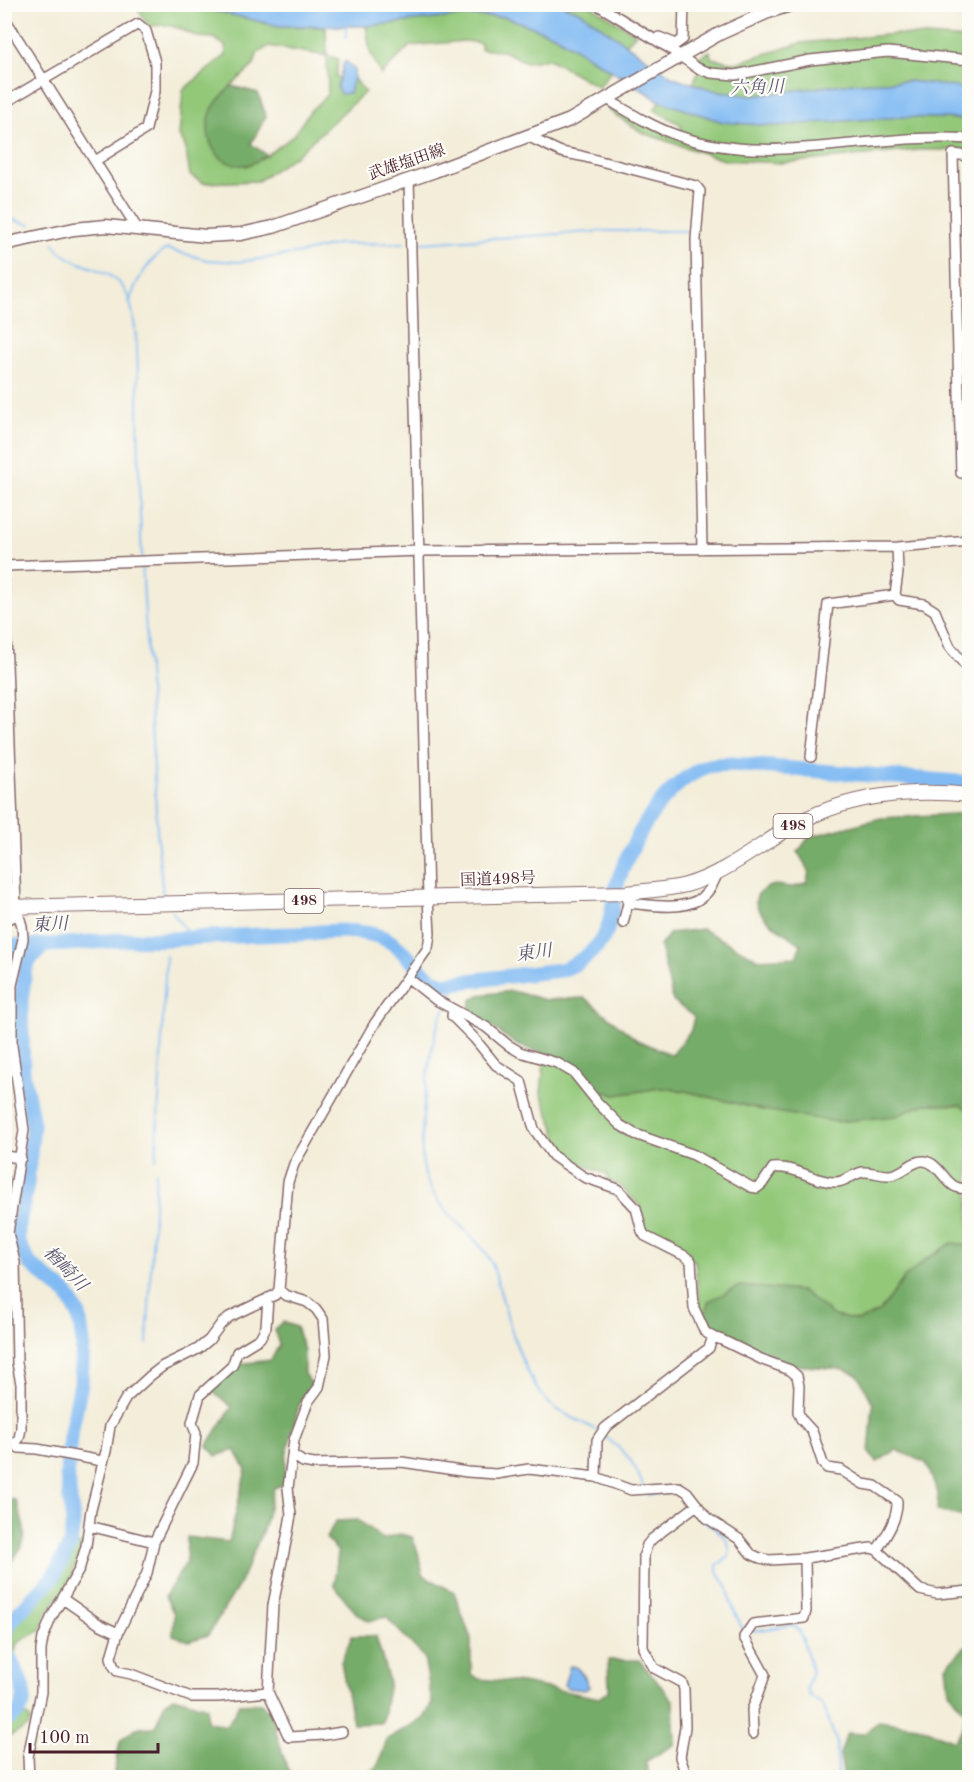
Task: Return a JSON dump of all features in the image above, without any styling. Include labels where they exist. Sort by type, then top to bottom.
[{"type":"highway","name":"国道498号","points":[[13,909],[604,893],[628,898],[685,886],[718,873],[789,827],[838,806],[897,794],[969,795]]},
{"type":"main road","name":"武雄塩田線","points":[[4,244],[74,229],[106,226],[206,236],[241,234],[273,227],[529,137],[570,120],[719,34],[768,12],[793,4]]},
{"type":"street","points":[[596,4],[672,50],[677,58],[711,73],[735,75],[810,60],[888,52],[969,60]]},
{"type":"street","points":[[650,37],[657,37],[676,44],[683,39],[684,4]]},
{"type":"street","points":[[4,17],[137,228]]},
{"type":"street","points":[[4,103],[138,24],[146,31],[155,62],[156,91],[146,129],[95,161]]},
{"type":"street","points":[[608,98],[646,122],[676,135],[713,145],[756,150],[799,149],[897,138],[969,139]]},
{"type":"street","points":[[529,137],[561,152],[696,186],[700,191],[696,239],[702,549]]},
{"type":"street","points":[[969,156],[952,154],[961,473],[969,472]]},
{"type":"street","points":[[29,1778],[28,1758],[41,1692],[43,1638],[51,1618],[79,1570],[110,1426],[126,1398],[163,1366],[204,1345],[229,1317],[275,1295],[279,1290],[288,1182],[294,1164],[375,1023],[428,948],[430,934],[409,179]]},
{"type":"street","points":[[4,566],[420,551],[897,547],[969,541]]},
{"type":"street","points":[[897,547],[898,572],[895,595],[899,600],[924,604],[935,610],[950,647],[969,671]]},
{"type":"street","points":[[4,583],[13,909],[22,926],[23,939],[12,985],[12,1046],[24,1130],[8,1233],[15,1262],[17,1363],[21,1384],[21,1429],[20,1437],[15,1444]]},
{"type":"street","points":[[811,758],[828,604],[895,595]]},
{"type":"street","points":[[623,923],[628,898],[674,906],[685,904],[708,892],[718,873]]},
{"type":"street","points":[[4,920],[13,909]]},
{"type":"street","points":[[409,976],[436,1000],[486,1027],[514,1048],[557,1063],[573,1073],[611,1118],[635,1134],[694,1155],[751,1187],[757,1188],[762,1184],[773,1168],[792,1170],[837,1182],[865,1172],[891,1175],[916,1162],[924,1161],[934,1166],[954,1187],[964,1189],[969,1187]]},
{"type":"street","points":[[453,1011],[452,1016],[496,1065],[521,1081],[534,1129],[553,1156],[584,1177],[618,1189],[636,1208],[645,1236],[691,1261],[694,1308],[705,1332],[713,1338],[790,1370],[797,1376],[798,1412],[812,1431],[823,1464],[827,1468],[841,1470],[862,1484],[875,1486],[897,1501],[897,1510],[877,1550]]},
{"type":"street","points":[[4,1156],[21,1158]]},
{"type":"street","points":[[279,1290],[285,1295],[307,1302],[316,1309],[323,1319],[326,1355],[319,1387],[308,1402],[294,1440],[294,1456],[290,1464],[288,1488],[291,1515],[273,1605],[268,1692],[289,1737],[342,1732]]},
{"type":"street","points":[[268,1298],[266,1327],[260,1338],[237,1352],[232,1366],[200,1395],[192,1423],[196,1433],[193,1463],[154,1542],[147,1573],[118,1633],[111,1657],[117,1671],[131,1674],[191,1697],[268,1692]]},
{"type":"street","points":[[596,1477],[597,1440],[605,1428],[709,1348],[713,1338]]},
{"type":"street","points":[[4,1443],[15,1444],[19,1448],[102,1461]]},
{"type":"street","points":[[294,1456],[303,1462],[314,1464],[402,1462],[496,1474],[529,1469],[596,1477],[637,1491],[679,1487],[687,1492],[694,1509],[739,1539],[751,1554],[760,1558],[769,1560],[805,1558],[864,1548],[877,1550],[920,1590],[936,1594],[969,1592]]},
{"type":"street","points":[[687,1778],[680,1757],[685,1727],[682,1683],[654,1668],[643,1648],[644,1566],[647,1545],[652,1539],[694,1509]]},
{"type":"street","points":[[89,1526],[154,1542]]},
{"type":"street","points":[[753,1734],[752,1710],[765,1675],[744,1637],[753,1624],[804,1618],[806,1611],[805,1558]]},
{"type":"street","points":[[63,1599],[99,1624],[118,1633]]},
{"type":"green space","points":[[136,5],[189,5],[279,26],[326,27],[327,55],[338,59],[336,77],[341,78],[337,87],[349,93],[354,79],[365,92],[299,153],[258,181],[203,183],[190,175],[185,145],[179,136],[183,90],[226,55],[225,46],[214,38],[197,37],[179,28],[167,25],[148,26]],"holes":[[[269,46],[327,56],[328,94],[310,111],[293,136],[267,155],[246,166],[212,109],[231,86],[254,65],[257,54]]]},
{"type":"green space","points":[[561,5],[590,5],[636,34],[626,44],[579,11]]},
{"type":"green space","points":[[462,16],[505,17],[554,35],[611,71],[599,87],[549,59],[526,62],[503,51],[481,49],[481,43],[464,41],[410,46],[381,75],[370,52],[366,26]]},
{"type":"green space","points":[[896,34],[969,39],[969,89],[910,81],[853,83],[751,96],[713,90],[693,84],[700,66],[693,61],[710,51],[711,58],[736,63],[801,43]]},
{"type":"green space","points":[[231,86],[258,93],[266,116],[251,144],[267,155],[249,165],[235,165],[226,161],[218,155],[209,138],[209,118],[213,108]]},
{"type":"green space","points":[[660,101],[723,122],[901,117],[969,119],[969,150],[919,150],[783,163],[724,160],[643,133],[608,110],[613,107],[678,138],[682,125],[654,110]]},
{"type":"green space","points":[[969,813],[969,1111],[961,1105],[925,1104],[896,1116],[837,1122],[763,1110],[685,1091],[660,1088],[616,1095],[595,1090],[559,1058],[517,1045],[473,1016],[470,1007],[472,1000],[479,995],[512,991],[546,1000],[585,998],[637,1040],[672,1055],[691,1030],[694,1017],[673,1001],[660,946],[670,933],[702,929],[758,959],[796,957],[801,944],[770,922],[758,908],[756,901],[758,894],[770,886],[795,887],[807,882],[809,871],[798,852],[809,837],[881,818]]},
{"type":"green space","points":[[545,1053],[559,1058],[574,1070],[616,1095],[660,1088],[685,1091],[763,1110],[896,1116],[924,1104],[961,1105],[969,1111],[969,1245],[952,1244],[904,1278],[880,1311],[859,1321],[834,1316],[802,1291],[709,1301],[704,1314],[700,1314],[695,1261],[647,1232],[640,1206],[618,1184],[607,1180],[608,1175],[569,1159],[558,1139],[541,1093]]},
{"type":"green space","points":[[952,1243],[969,1245],[969,1518],[937,1511],[938,1493],[926,1463],[896,1450],[877,1462],[869,1453],[873,1404],[858,1375],[842,1369],[792,1365],[712,1330],[704,1314],[709,1301],[739,1286],[802,1291],[834,1316],[859,1321],[880,1311],[904,1278],[926,1259]]},
{"type":"green space","points":[[283,1322],[296,1327],[304,1350],[304,1374],[312,1384],[299,1405],[286,1456],[285,1484],[274,1488],[263,1530],[239,1585],[208,1635],[189,1641],[173,1635],[174,1614],[165,1596],[186,1563],[187,1537],[229,1542],[246,1469],[235,1450],[216,1456],[207,1446],[232,1407],[210,1390],[239,1364],[271,1360],[279,1345],[274,1329]]},
{"type":"green space","points":[[5,1499],[16,1500],[23,1523],[24,1538],[19,1551],[5,1571]]},
{"type":"green space","points":[[358,1520],[383,1539],[400,1534],[412,1537],[423,1575],[454,1592],[471,1639],[471,1674],[479,1679],[522,1683],[599,1698],[609,1690],[608,1660],[639,1660],[673,1700],[675,1744],[645,1762],[650,1777],[363,1777],[378,1766],[387,1739],[424,1718],[432,1703],[424,1657],[386,1617],[369,1621],[356,1613],[334,1585],[338,1552],[326,1538],[336,1521]]},
{"type":"green space","points":[[77,1544],[83,1545],[68,1585],[47,1613],[41,1630],[17,1643],[14,1656],[10,1641],[16,1623],[58,1579]]},
{"type":"green space","points":[[352,1636],[376,1636],[389,1682],[382,1723],[353,1724],[341,1662]]},
{"type":"green space","points":[[969,1643],[969,1777],[844,1777],[840,1754],[847,1733],[864,1734],[878,1721],[918,1726],[954,1741],[963,1728],[965,1712],[949,1692],[946,1666]]},
{"type":"green space","points":[[174,1697],[207,1707],[207,1721],[227,1726],[239,1704],[261,1703],[271,1714],[287,1768],[297,1777],[113,1777],[120,1741],[135,1728],[155,1727],[165,1702]]},
{"type":"green space","points":[[25,1715],[31,1719],[28,1727],[5,1739],[5,1729]]},
{"type":"water","points":[[189,5],[561,5],[579,11],[673,77],[713,90],[751,96],[853,83],[910,81],[969,89],[969,119],[901,117],[773,126],[723,122],[660,101],[554,35],[505,17],[462,16],[366,26],[279,26]]},
{"type":"water","points":[[344,62],[354,69],[354,79],[349,93],[340,94],[337,87]]},
{"type":"water","points":[[570,1666],[576,1667],[584,1676],[589,1687],[585,1690],[568,1688],[564,1685]]},
{"type":"waterway","points":[[346,26],[346,38]]},
{"type":"waterway","points":[[4,217],[31,225]]},
{"type":"waterway","points":[[421,243],[605,231],[693,231]]},
{"type":"waterway","points":[[53,243],[69,258],[110,276],[124,289],[129,300],[133,315],[138,369],[142,557]]},
{"type":"waterway","points":[[130,301],[144,271],[167,249],[207,260],[239,262],[301,253],[338,244],[404,243]]},
{"type":"waterway","points":[[142,563],[158,846],[163,895]]},
{"type":"waterway","name":"東川","points":[[4,946],[346,931],[367,933],[387,940],[396,945],[425,973],[443,984],[561,970],[591,953],[602,939],[609,924],[619,878],[633,846],[652,814],[675,787],[705,767],[732,764],[970,783]]},
{"type":"waterway","points":[[172,911],[191,938]]},
{"type":"waterway","name":"楢崎川","points":[[4,1639],[5,1631],[13,1619],[53,1577],[70,1545],[73,1522],[67,1475],[70,1437],[81,1383],[83,1343],[79,1315],[67,1294],[30,1264],[18,1242],[18,1227],[27,1185],[33,1124],[23,1072],[21,1002],[25,970],[31,958],[43,947]]},
{"type":"waterway","points":[[156,1159],[166,956]]},
{"type":"waterway","points":[[448,1003],[457,983]]},
{"type":"waterway","points":[[445,1008],[439,1021],[430,1057],[425,1100],[422,1153],[427,1181],[441,1205],[479,1245],[492,1263],[521,1357],[539,1391],[555,1408],[598,1432]]},
{"type":"waterway","points":[[147,1344],[156,1171]]},
{"type":"waterway","points":[[603,1435],[628,1456],[643,1486]]},
{"type":"waterway","points":[[645,1491],[648,1495],[671,1492],[681,1494],[690,1506]]},
{"type":"waterway","points":[[694,1511],[724,1536],[727,1542],[729,1557],[717,1565],[717,1571],[727,1586],[731,1604],[742,1628],[745,1629]]},
{"type":"waterway","points":[[754,1631],[793,1625],[800,1631],[812,1671],[807,1688],[810,1696],[823,1705],[837,1743],[838,1778]]},
{"type":"waterway","name":"楢崎川","points":[[4,1648],[20,1679],[24,1695],[20,1710],[4,1722]]},
{"type":"water label","name":"六角川","points":[[757,88]]}]
